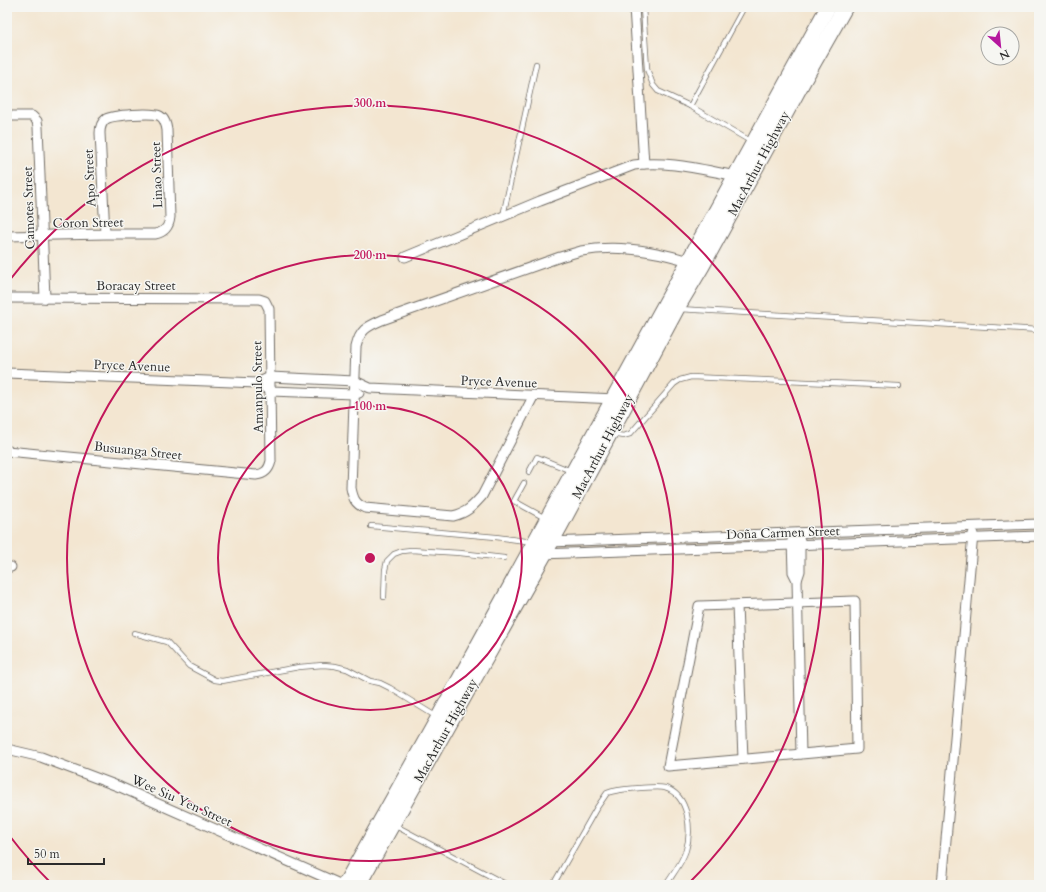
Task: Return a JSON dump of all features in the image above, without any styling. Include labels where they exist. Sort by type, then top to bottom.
[{"type":"highway","name":"MacArthur Highway","points":[[696,264],[736,176],[828,7]]},
{"type":"highway","name":"MacArthur Highway","points":[[345,885],[547,548],[610,433],[620,400],[696,264],[787,110],[845,7]]},
{"type":"highway","name":"MacArthur Highway","points":[[358,885],[392,824],[530,548],[573,472],[677,308],[680,292]]},
{"type":"street","points":[[634,7],[644,164]]},
{"type":"street","name":"Linao Street","points":[[104,121],[111,116],[152,114],[161,117],[164,120],[167,130],[170,209],[170,223],[167,228]]},
{"type":"street","name":"Camotes Street","points":[[7,116],[32,116],[35,118],[38,127],[45,298]]},
{"type":"street","name":"Apo Street","points":[[104,121],[101,125],[100,133],[105,234]]},
{"type":"street","points":[[405,257],[503,216],[634,165],[666,164],[736,176]]},
{"type":"street","name":"Coron Street","points":[[7,236],[155,234],[162,233],[167,228]]},
{"type":"street","points":[[534,395],[482,496],[470,510],[453,516],[365,508],[360,506],[355,501],[351,488],[356,347],[361,333],[365,328],[397,315],[560,257],[581,251],[604,249],[646,251],[668,255],[696,264]]},
{"type":"street","name":"Boracay Street","points":[[7,298],[259,299],[265,301]]},
{"type":"street","name":"Amanpulo Street","points":[[265,301],[269,309],[271,461],[269,469],[265,472]]},
{"type":"street","name":"Pryce Avenue","points":[[7,373],[257,384],[270,391],[354,394],[370,388]]},
{"type":"street","points":[[257,384],[270,377]]},
{"type":"street","name":"Pryce Avenue","points":[[270,377],[355,381],[370,388],[620,400]]},
{"type":"street","name":"Busuanga Street","points":[[7,451],[256,475],[265,472]]},
{"type":"street","name":"Doña Carmen Street","points":[[530,548],[796,533],[1039,524]]},
{"type":"street","points":[[942,885],[974,526]]},
{"type":"street","points":[[796,533],[796,545],[800,571],[797,580],[801,754]]},
{"type":"street","name":"Doña Carmen Street","points":[[530,548],[796,545],[1039,536]]},
{"type":"street","points":[[856,601],[857,749],[668,766],[699,606],[737,605],[856,601]]},
{"type":"street","points":[[737,605],[743,759]]},
{"type":"street","name":"Wee Siu Yen Street","points":[[7,749],[41,757],[120,787],[342,885]]},
{"type":"lane","points":[[642,7],[647,69],[651,81],[658,90],[690,106],[754,143]]},
{"type":"lane","points":[[690,106],[744,7]]},
{"type":"lane","points":[[503,216],[536,64]]},
{"type":"lane","points":[[677,308],[1039,330]]},
{"type":"lane","points":[[610,433],[623,436],[630,434],[674,384],[680,380],[691,377],[899,386]]},
{"type":"lane","points":[[529,472],[537,457],[573,472]]},
{"type":"lane","points":[[524,483],[514,501],[547,519]]},
{"type":"lane","points":[[371,526],[496,537],[530,548]]},
{"type":"lane","points":[[384,597],[387,560],[402,550],[460,553],[504,558]]},
{"type":"lane","points":[[134,633],[167,642],[189,666],[215,680],[299,667],[323,665],[348,669],[390,688],[443,721]]},
{"type":"lane","points":[[553,885],[596,809],[607,793],[620,790],[663,787],[672,791],[681,798],[686,810],[689,828],[686,850],[666,885]]},
{"type":"lane","points":[[392,824],[507,885]]}]
